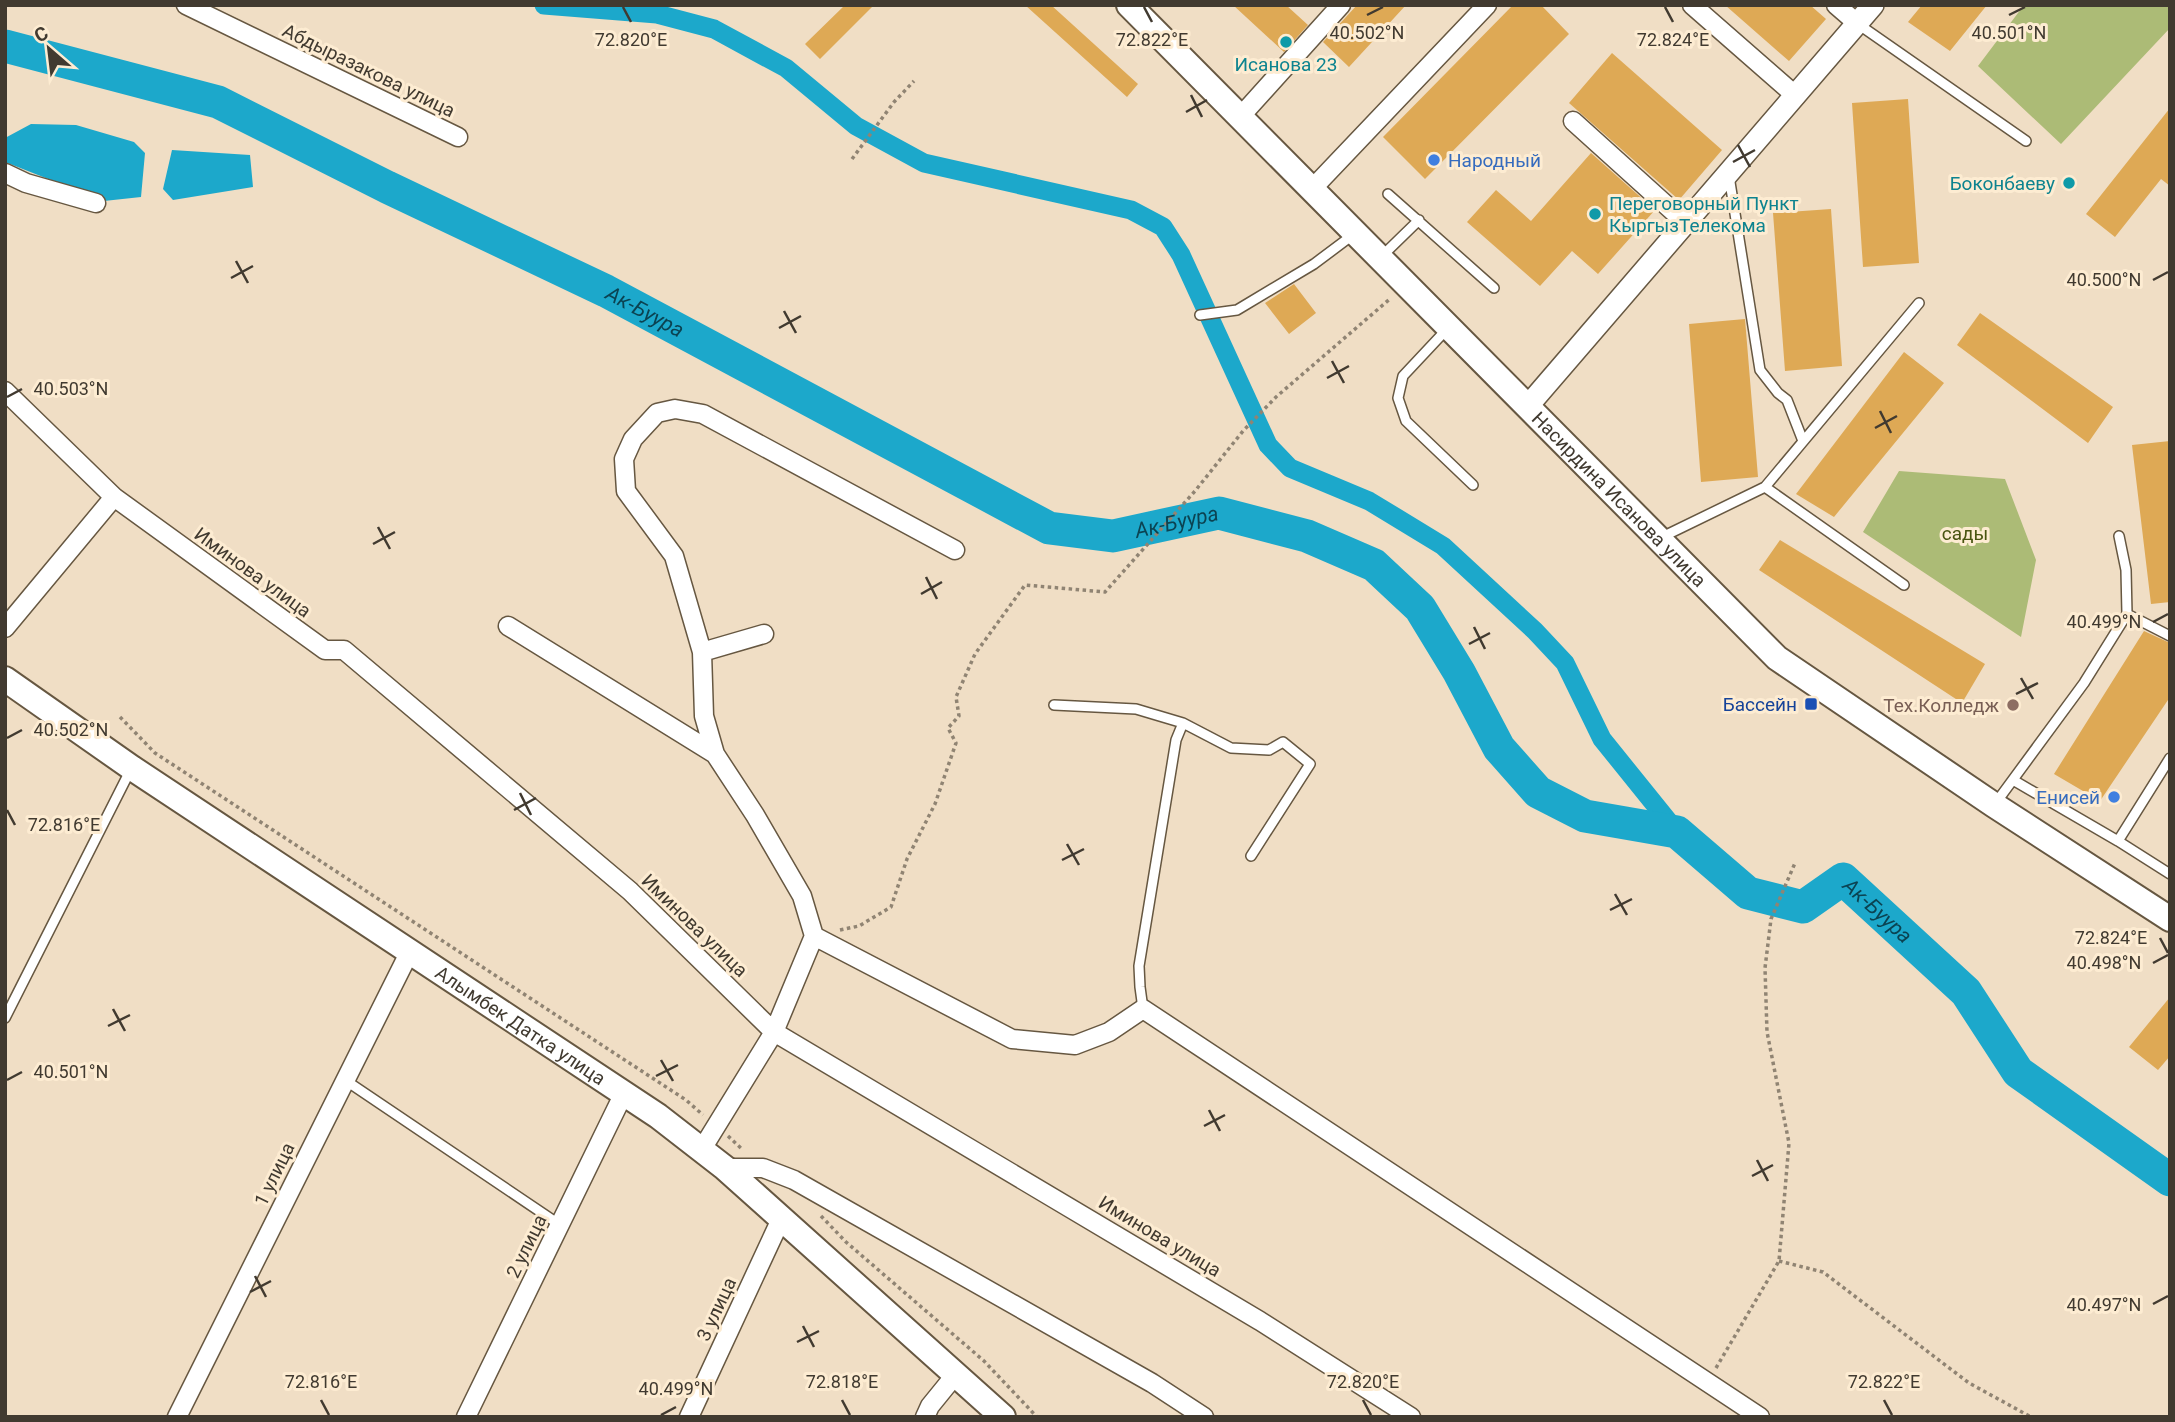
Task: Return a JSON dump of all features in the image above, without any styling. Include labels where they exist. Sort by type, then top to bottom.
[{"type":"main road","name":"Насирдина Исанова улица","points":[[1129,5],[1777,658],[1994,805],[2170,919]]},
{"type":"main road","name":"Алымбек Датка улица","points":[[5,679],[132,768],[624,1093],[702,1149],[1003,1417]]},
{"type":"street","name":"Абдыразакова улица","points":[[186,5],[458,137]]},
{"type":"street","points":[[1240,117],[1341,5]]},
{"type":"street","points":[[1312,189],[1487,5]]},
{"type":"street","points":[[1692,5],[1796,96]]},
{"type":"street","points":[[1836,5],[1858,24]]},
{"type":"street","points":[[1527,407],[1873,5]]},
{"type":"street","points":[[1573,121],[1686,223]]},
{"type":"street","points":[[5,173],[26,183],[96,203]]},
{"type":"street","name":"Иминова улица","points":[[5,391],[114,497],[325,650],[344,650],[630,891],[774,1032],[1260,1321],[1411,1417]]},
{"type":"street","points":[[702,1149],[774,1032],[814,936],[802,896],[755,815],[715,754],[704,716],[702,652],[674,556],[626,491],[624,459],[633,439],[657,413],[675,409],[703,414],[955,550]]},
{"type":"street","points":[[5,628],[114,497]]},
{"type":"street","points":[[508,626],[715,754]]},
{"type":"street","points":[[702,652],[764,634]]},
{"type":"street","points":[[814,936],[1012,1040],[1075,1045],[1108,1032],[1143,1009],[1760,1417]]},
{"type":"street","name":"1 улица","points":[[177,1417],[410,951]]},
{"type":"street","name":"2 улица","points":[[466,1417],[624,1093]]},
{"type":"street","points":[[725,1168],[763,1168],[794,1181],[1152,1383],[1204,1417]]},
{"type":"street","name":"3 улица","points":[[689,1417],[781,1219]]},
{"type":"street","points":[[925,1417],[930,1406],[956,1374]]},
{"type":"lane","points":[[1858,24],[2026,141]]},
{"type":"lane","points":[[1729,174],[1760,370],[1787,400],[1803,441]]},
{"type":"lane","points":[[1388,194],[1494,288]]},
{"type":"lane","points":[[1380,258],[1419,220]]},
{"type":"lane","points":[[1200,315],[1237,310],[1314,264],[1355,233]]},
{"type":"lane","points":[[1658,539],[1765,486],[1919,303]]},
{"type":"lane","points":[[1449,327],[1402,376],[1398,398],[1406,421],[1473,485]]},
{"type":"lane","points":[[1765,486],[1904,585]]},
{"type":"lane","points":[[1994,805],[2084,683],[2127,614],[2126,570],[2119,536]]},
{"type":"lane","points":[[2127,614],[2170,636]]},
{"type":"lane","points":[[1054,705],[1136,709],[1183,723],[1231,748],[1269,750],[1283,742],[1310,764],[1251,856]]},
{"type":"lane","points":[[1143,1009],[1139,966],[1176,740],[1183,723]]},
{"type":"lane","points":[[2118,841],[2170,758]]},
{"type":"lane","points":[[5,1018],[132,768]]},
{"type":"lane","points":[[2013,780],[2170,874]]},
{"type":"lane","points":[[345,1080],[560,1225]]},
{"type":"path","points":[[852,159],[894,102],[914,81]]},
{"type":"path","points":[[814,936],[859,926],[891,907],[907,859],[935,804],[956,743],[948,729],[959,716],[956,697],[975,654],[1025,585],[1105,593],[1195,491],[1243,430],[1276,397],[1407,285]]},
{"type":"path","points":[[120,717],[155,753],[686,1100],[769,1171]]},
{"type":"path","points":[[1708,1382],[1779,1261],[1789,1143],[1767,1032],[1765,968],[1771,919],[1795,863]]},
{"type":"path","points":[[815,1210],[846,1242],[984,1361],[1037,1417]]},
{"type":"path","points":[[1779,1261],[1823,1272],[1969,1383],[2031,1417]]},
{"type":"green space","points":[[2024,5],[2170,5],[2170,28],[2061,144],[1978,66]]},
{"type":"green space","name":"сады","points":[[1899,471],[2005,479],[2036,560],[2021,637],[1863,532]]},
{"type":"water","points":[[31,124],[76,125],[134,142],[145,153],[141,197],[104,201],[5,162],[5,138]]},
{"type":"water","points":[[172,150],[250,155],[253,187],[173,200],[163,189]]},
{"type":"building","points":[[845,5],[874,5],[820,59],[805,44]]},
{"type":"building","points":[[1025,5],[1051,5],[1138,84],[1127,97]]},
{"type":"building","name":"Исанова 23","points":[[1233,5],[1286,5],[1308,25],[1284,52]]},
{"type":"building","points":[[1357,5],[1406,5],[1349,67],[1323,42]]},
{"type":"building","points":[[1513,5],[1541,5],[1569,34],[1425,179],[1383,137]]},
{"type":"building","points":[[1725,5],[1810,5],[1826,19],[1789,61]]},
{"type":"building","points":[[1922,5],[1987,5],[1950,51],[1908,22]]},
{"type":"building","points":[[1612,53],[1722,150],[1679,200],[1569,103]]},
{"type":"building","points":[[1908,99],[1919,263],[1863,267],[1852,103]]},
{"type":"building","points":[[2170,108],[2170,186],[2161,179],[2115,237],[2086,214]]},
{"type":"building","name":"Переговорный Пункт КыргызТелекома","points":[[1591,153],[1655,210],[1598,274],[1572,251],[1540,286],[1467,222],[1496,190],[1531,221]]},
{"type":"building","points":[[1831,209],[1842,366],[1785,371],[1773,213]]},
{"type":"building","points":[[1294,284],[1316,313],[1289,334],[1265,303]]},
{"type":"building","points":[[1980,313],[2113,407],[2088,443],[1957,345]]},
{"type":"building","points":[[1745,319],[1758,477],[1701,482],[1689,324]]},
{"type":"building","points":[[1904,352],[1944,383],[1834,517],[1796,494]]},
{"type":"building","points":[[2170,441],[2170,602],[2151,604],[2132,445]]},
{"type":"building","points":[[1780,540],[1985,664],[1962,703],[1759,570]]},
{"type":"building","points":[[2144,631],[2170,643],[2170,697],[2100,801],[2054,774]]},
{"type":"building","points":[[2170,997],[2170,1056],[2158,1070],[2129,1047]]},
{"type":"waterway","points":[[544,5],[657,14],[714,29],[786,68],[856,126],[924,163],[1131,210],[1163,227],[1181,255],[1268,445],[1290,468],[1369,501],[1443,546],[1535,631],[1565,663],[1602,739],[1677,832]]},
{"type":"waterway","name":"Ак-Буура","points":[[5,46],[218,102],[387,187],[606,291],[1049,528],[1113,536],[1219,513],[1307,536],[1374,565],[1420,608],[1459,672],[1499,748],[1538,792],[1585,816],[1677,832],[1748,893],[1803,907],[1843,879],[1966,992],[2018,1072],[2170,1180]]},
{"type":"place","name":"Исанова 23","points":[[1286,42]]},
{"type":"place","name":"Народный","points":[[1434,160]]},
{"type":"place","name":"Боконбаеву","points":[[2069,183]]},
{"type":"place","name":"Переговорный Пункт КыргызТелекома","points":[[1595,214]]},
{"type":"place","name":"Бассейн","points":[[1811,704]]},
{"type":"place","name":"Тех.Колледж","points":[[2013,705]]},
{"type":"place","name":"Енисей","points":[[2114,797]]}]
